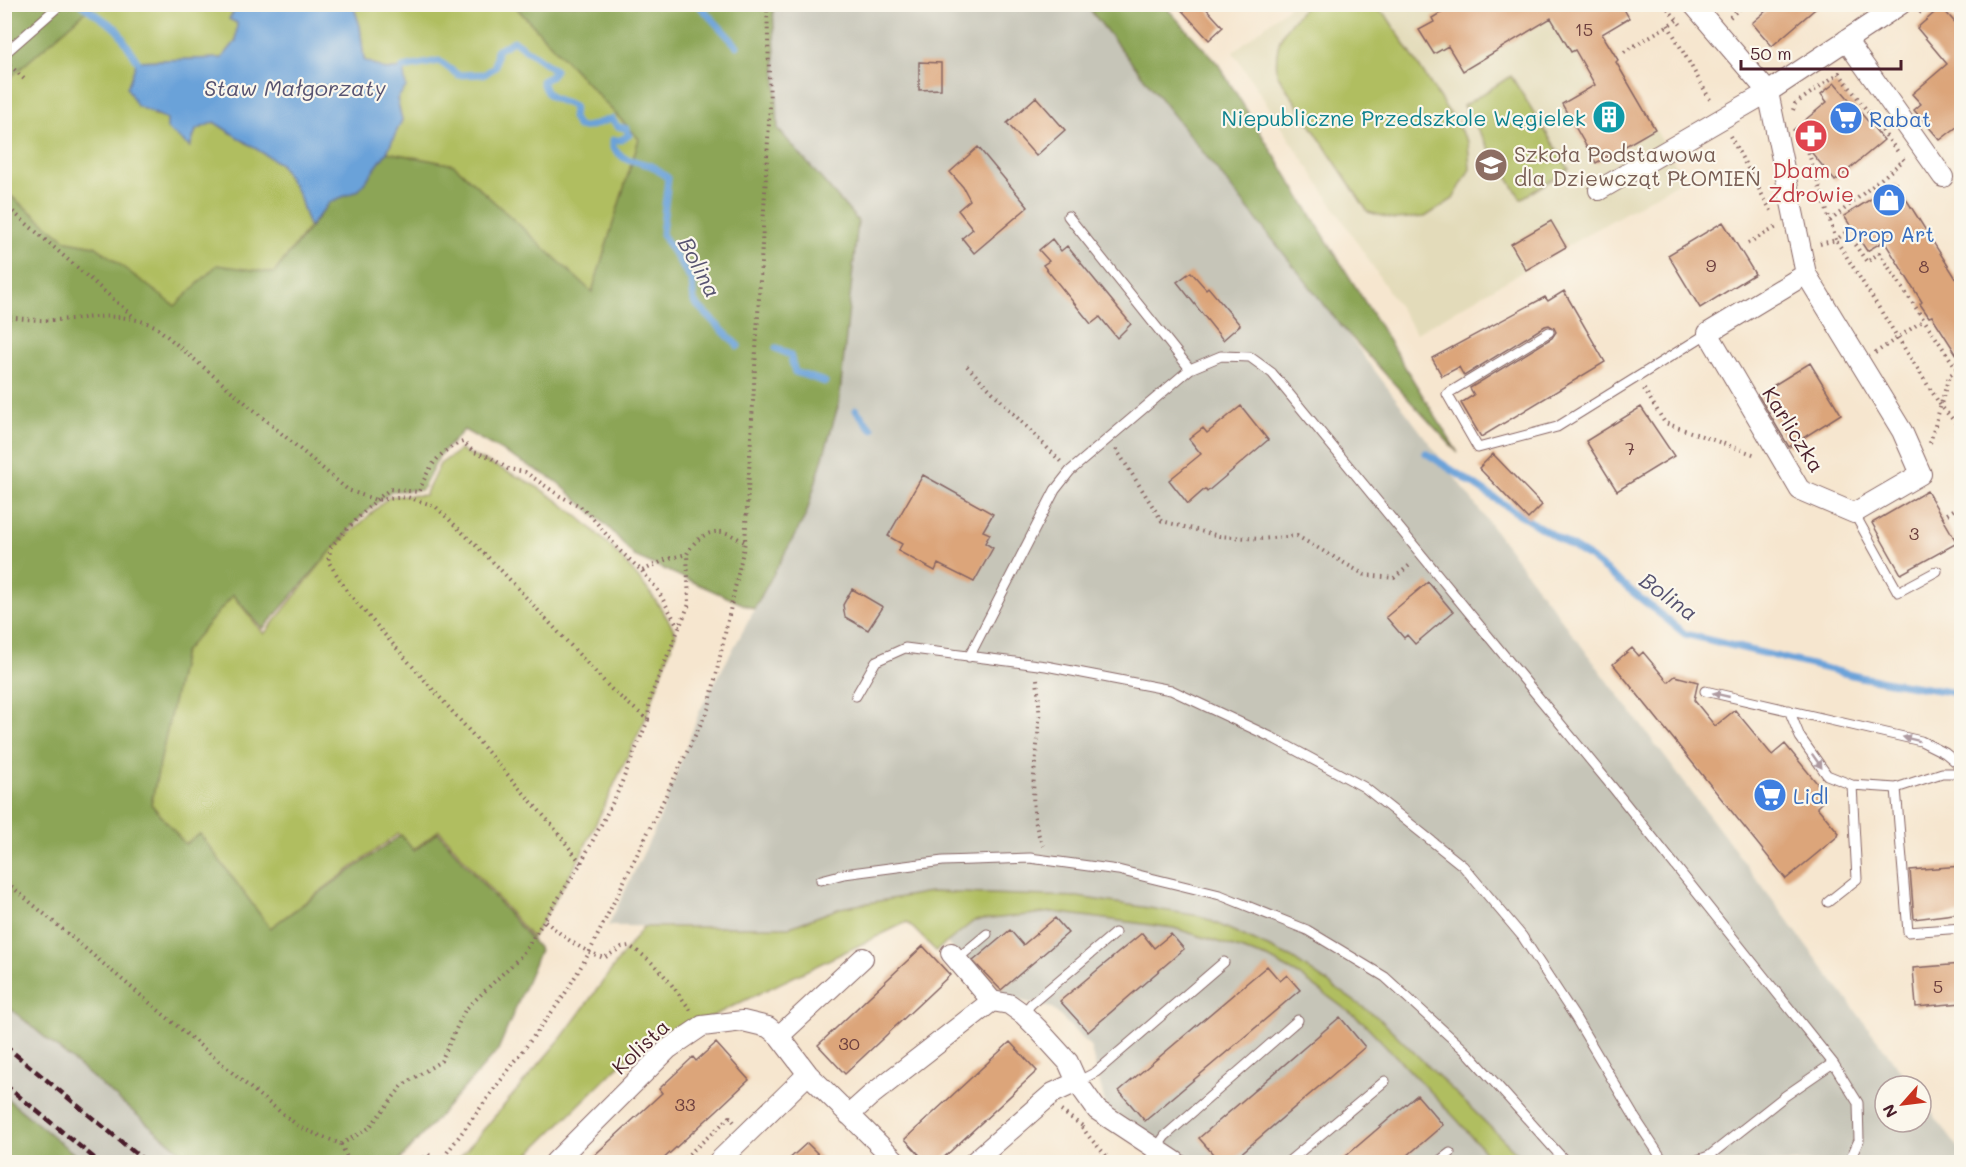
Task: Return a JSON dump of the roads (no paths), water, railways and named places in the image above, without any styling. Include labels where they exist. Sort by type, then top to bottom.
[{"type":"street","points":[[1693,4],[1768,92],[1806,274],[1902,430],[1921,474],[1854,513]]},
{"type":"street","points":[[1599,190],[1768,92],[1901,4]]},
{"type":"street","points":[[1846,40],[1943,177]]},
{"type":"street","points":[[1708,333],[1806,274]]},
{"type":"street","name":"Karliczka","points":[[1708,333],[1800,490],[1854,513]]},
{"type":"street","points":[[954,956],[992,1001],[1009,1004],[1023,1014],[1068,1062],[1077,1082],[1097,1110],[1176,1162]]},
{"type":"street","points":[[779,1036],[863,958]]},
{"type":"street","points":[[849,1115],[992,1001]]},
{"type":"street","name":"Kolista","points":[[555,1162],[668,1049],[702,1026],[743,1021],[768,1027],[779,1036],[808,1074],[897,1162]]},
{"type":"street","points":[[718,1162],[808,1074]]},
{"type":"street","points":[[974,1162],[1046,1099],[1077,1082]]},
{"type":"lane","points":[[4,54],[61,4]]},
{"type":"lane","points":[[1068,216],[1190,369]]},
{"type":"lane","points":[[1549,332],[1447,394],[1478,448],[1557,427],[1708,333]]},
{"type":"lane","points":[[969,657],[1055,490],[1070,471],[1190,369],[1221,356],[1250,357],[1272,373],[1614,789],[1833,1063],[1858,1102],[1859,1140],[1850,1162]]},
{"type":"lane","points":[[1854,513],[1898,592],[1937,571]]},
{"type":"lane","points":[[856,696],[876,661],[905,648],[1036,665],[1171,690],[1273,738],[1364,787],[1463,866],[1522,936],[1664,1162]]},
{"type":"lane","points":[[1705,691],[1921,741],[1945,753],[1962,767]]},
{"type":"lane","points":[[1789,710],[1800,737],[1827,775],[1852,785],[1896,788],[1942,773],[1962,773]]},
{"type":"lane","points":[[1828,902],[1857,879],[1852,785]]},
{"type":"lane","points":[[1896,788],[1908,932],[1962,928]]},
{"type":"lane","points":[[821,880],[844,874],[943,861],[1030,858],[1118,870],[1220,895],[1307,930],[1385,977],[1470,1055],[1566,1162]]},
{"type":"lane","points":[[1023,1014],[1031,1004],[1114,933]]},
{"type":"lane","points":[[954,956],[987,934]]},
{"type":"lane","points":[[1077,1082],[1096,1072],[1224,962]]},
{"type":"lane","points":[[1155,1150],[1165,1136],[1299,1020]]},
{"type":"lane","points":[[1692,1162],[1711,1159],[1785,1096],[1833,1063]]},
{"type":"lane","points":[[1288,1162],[1385,1081]]},
{"type":"lane","points":[[1438,1162],[1450,1153]]},
{"type":"water","name":"Staw Małgorzaty","points":[[239,4],[353,5],[360,26],[364,60],[386,70],[403,68],[406,87],[397,99],[402,120],[387,152],[359,190],[330,202],[309,227],[299,195],[280,164],[214,122],[196,130],[190,147],[167,129],[167,119],[137,106],[127,88],[137,61],[222,58],[236,41],[237,23],[229,19]]},
{"type":"waterway","points":[[698,4],[737,46]]},
{"type":"waterway","name":"Bolina","points":[[82,5],[117,29],[137,61]]},
{"type":"waterway","name":"Bolina","points":[[403,68],[439,61],[458,75],[485,74],[495,67],[497,50],[514,41],[555,70],[550,77],[542,81],[544,88],[551,96],[574,107],[573,118],[578,127],[587,127],[612,119],[617,126],[627,129],[629,135],[621,140],[613,140],[613,148],[624,158],[652,166],[668,178],[662,234],[692,281],[694,302],[738,346]]},
{"type":"waterway","name":"Bolina","points":[[776,348],[790,355],[795,372],[825,382]]},
{"type":"waterway","name":"Bolina","points":[[856,410],[872,429]]},
{"type":"waterway","name":"Bolina","points":[[1426,453],[1589,557],[1685,634],[1860,677],[1962,694]]},
{"type":"railway","points":[[4,1045],[146,1162]]},
{"type":"railway","points":[[4,1084],[99,1162]]},
{"type":"place","name":"Niepubliczne Przedszkole Węgielek","points":[[1609,117]]},
{"type":"place","name":"Rabat","points":[[1846,118]]},
{"type":"place","name":"Dbam o Zdrowie","points":[[1811,136]]},
{"type":"place","name":"Szkoła Podstawowa dla Dziewcząt PŁOMIEŃ","points":[[1491,165]]},
{"type":"place","name":"Drop Art","points":[[1889,200]]},
{"type":"place","name":"Lidl","points":[[1770,795]]}]
